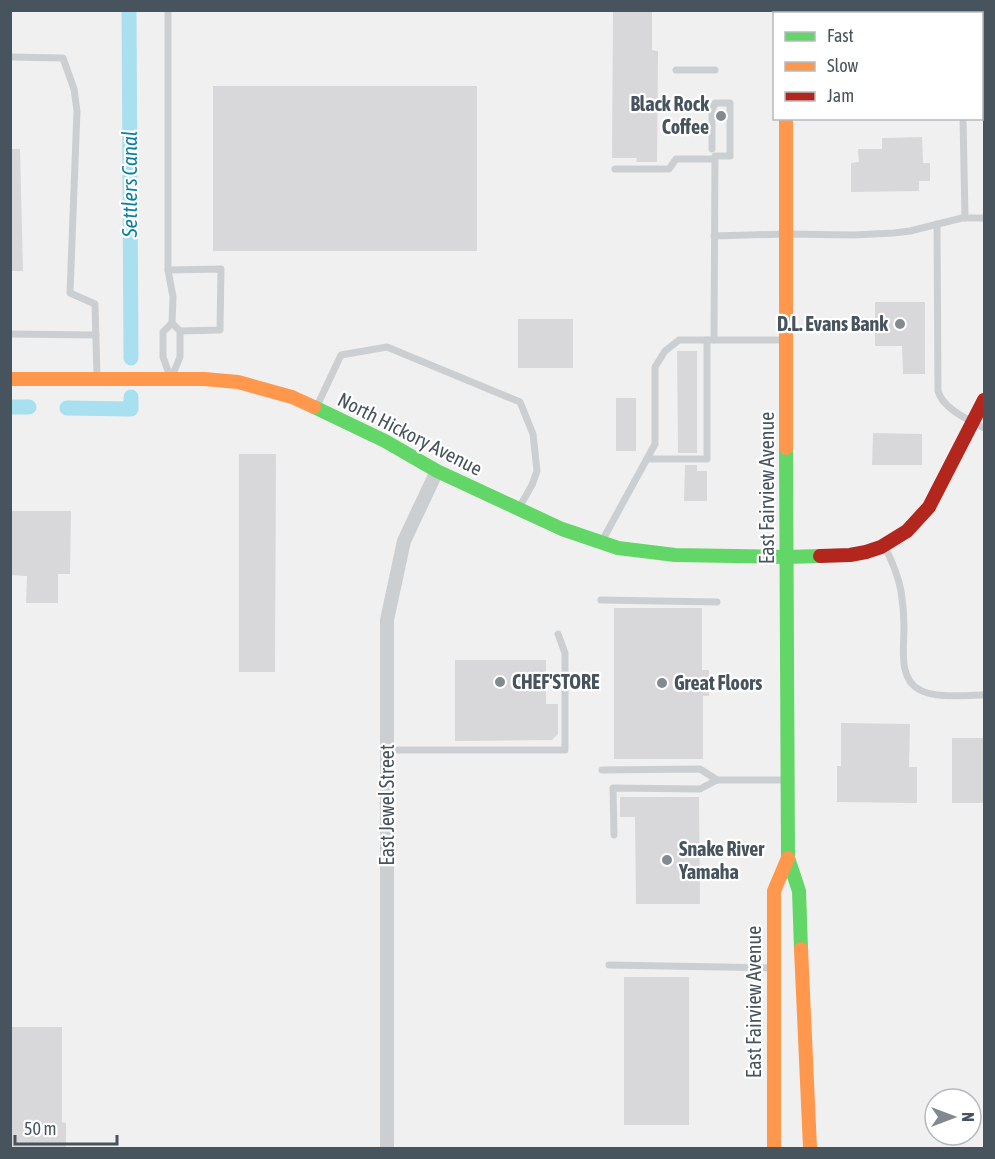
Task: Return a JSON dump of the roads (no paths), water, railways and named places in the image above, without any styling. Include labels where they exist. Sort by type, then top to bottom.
[{"type":"main road","name":"East Fairview Avenue","points":[[786,120],[788,858],[799,891],[810,1149]]},
{"type":"main road","name":"North Hickory Avenue","points":[[10,379],[204,379],[238,382],[292,397],[385,441],[437,471],[564,530],[618,548],[675,555],[786,557],[850,555],[884,545],[907,531],[929,507],[978,425],[984,400]]},
{"type":"main road","name":"East Fairview Avenue","points":[[774,1149],[774,891],[788,858]]},
{"type":"street","name":"East Jewel Street","points":[[387,1149],[387,620],[404,541],[437,471]]},
{"type":"lane","points":[[168,10],[168,270],[172,297],[172,323],[164,332],[163,357],[171,379]]},
{"type":"lane","points":[[10,57],[63,58],[74,89],[77,111],[70,293],[95,304],[97,379]]},
{"type":"lane","points":[[676,70],[715,70]]},
{"type":"lane","points":[[715,102],[730,102],[730,156],[713,152],[712,111],[715,102]]},
{"type":"lane","points":[[963,120],[964,218]]},
{"type":"lane","points":[[615,168],[669,168],[676,159],[715,159],[706,459],[647,459]]},
{"type":"lane","points":[[714,236],[894,233],[964,218],[984,218]]},
{"type":"lane","points":[[937,224],[938,391],[944,402],[951,408],[978,425]]},
{"type":"lane","points":[[168,270],[221,269],[220,330],[180,331]]},
{"type":"lane","points":[[171,379],[180,357],[180,331],[172,323]]},
{"type":"lane","points":[[10,334],[96,335]]},
{"type":"lane","points":[[601,542],[655,444],[655,366],[665,351],[679,340],[786,340]]},
{"type":"lane","points":[[316,408],[341,355],[387,347],[520,402],[533,434],[537,471],[518,508]]},
{"type":"lane","points":[[884,545],[892,560],[901,590],[905,670],[909,680],[921,691],[932,694],[984,695]]},
{"type":"lane","points":[[601,600],[717,602]]},
{"type":"lane","points":[[387,750],[565,750],[565,653],[558,634]]},
{"type":"lane","points":[[602,770],[700,769],[717,780]]},
{"type":"lane","points":[[614,836],[613,788],[700,789],[717,780],[787,780]]},
{"type":"lane","points":[[609,965],[774,968]]},
{"type":"waterway","name":"Settlers Canal","points":[[129,10],[131,358]]},
{"type":"waterway","points":[[67,408],[131,409],[131,397]]},
{"type":"waterway","points":[[10,407],[29,407]]},
{"type":"place","name":"Black Rock Coffee","points":[[721,116]]},
{"type":"place","name":"D.L. Evans Bank","points":[[900,324]]},
{"type":"place","name":"CHEF'STORE","points":[[500,682]]},
{"type":"place","name":"Great Floors","points":[[662,683]]},
{"type":"place","name":"Snake River Yamaha","points":[[667,860]]}]
